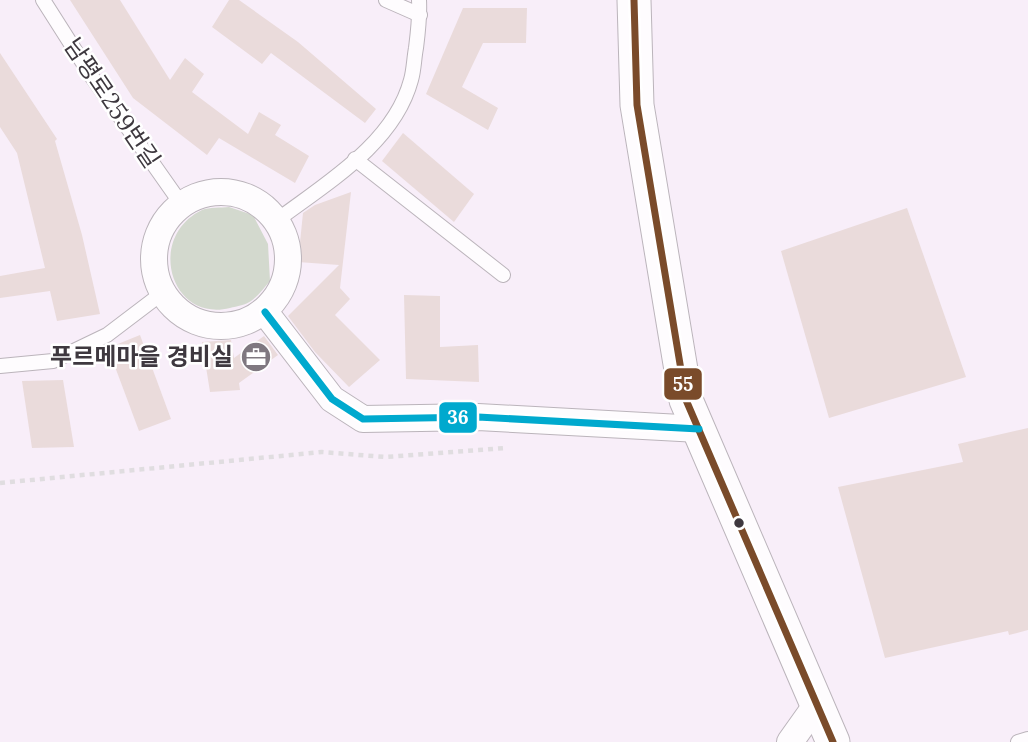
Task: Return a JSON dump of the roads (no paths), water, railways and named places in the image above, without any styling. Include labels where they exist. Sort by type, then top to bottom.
[{"type":"street","points":[[634,0],[638,105],[687,400],[833,742]]},
{"type":"street","points":[[207,192],[235,192],[261,204],[276,221],[285,244],[285,266],[278,294],[265,312],[236,325],[213,324],[193,320],[161,294],[154,268],[156,243],[163,226],[182,205],[207,192]]},
{"type":"street","points":[[265,312],[332,399],[363,419],[478,417],[699,429]]},
{"type":"street","points":[[790,742],[817,704]]},
{"type":"lane","name":"남평로259번길","points":[[43,0],[182,205]]},
{"type":"lane","points":[[386,0],[420,15]]},
{"type":"lane","points":[[276,221],[371,145],[398,112],[411,80],[420,15],[419,0]]},
{"type":"lane","points":[[355,159],[503,275]]},
{"type":"lane","points":[[0,366],[53,362],[107,335],[161,294]]},
{"type":"lane","points":[[1018,742],[1028,739]]},
{"type":"place","name":"푸르메마을 경비실","points":[[256,357]]}]
